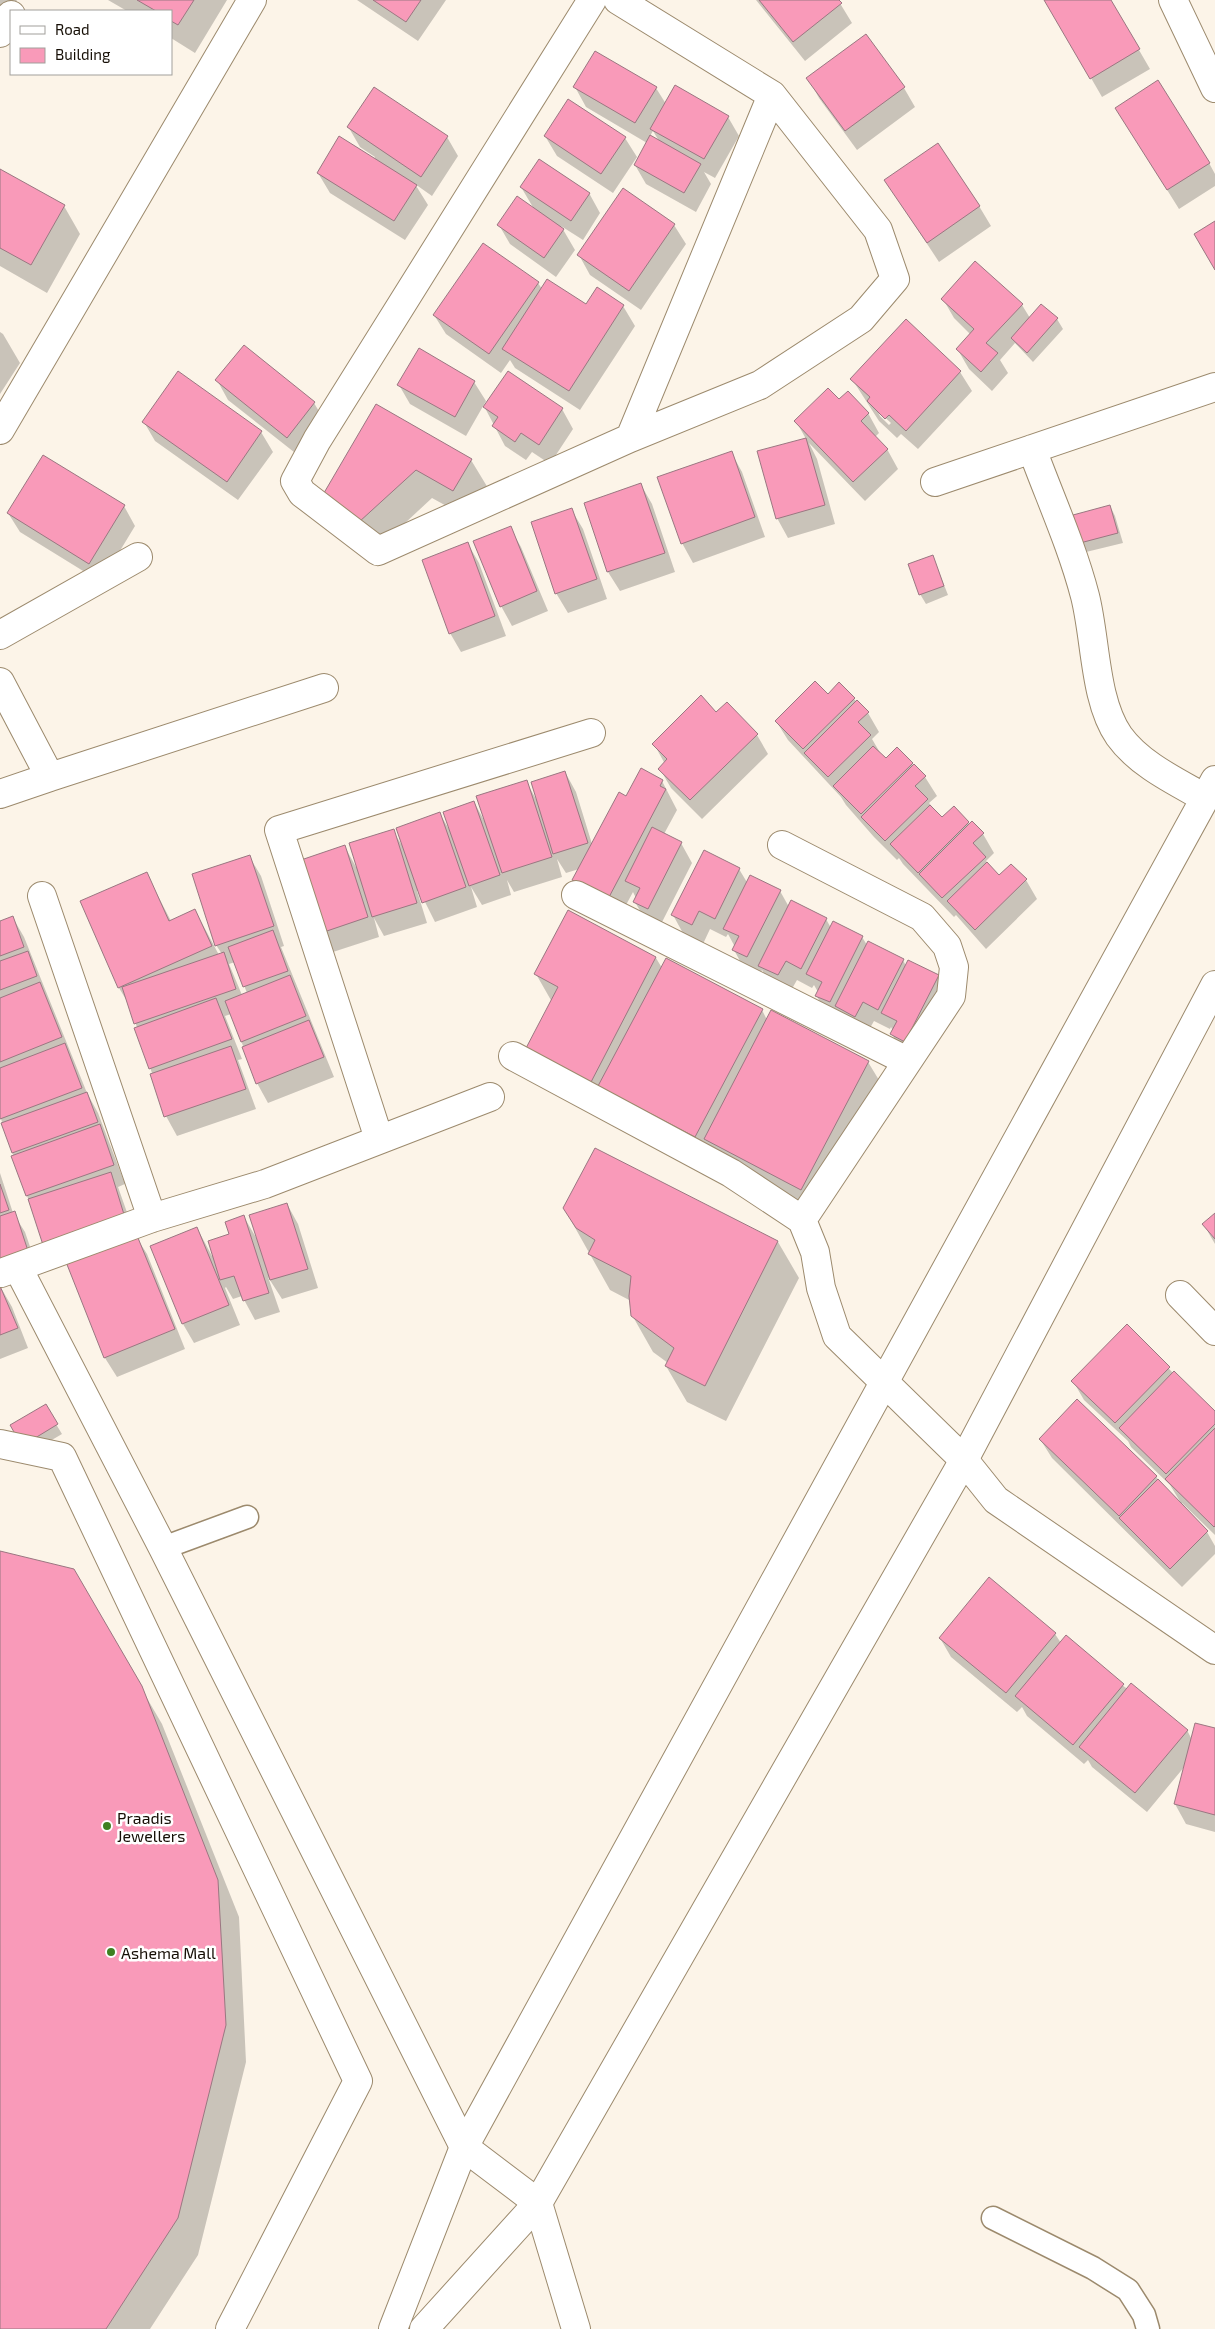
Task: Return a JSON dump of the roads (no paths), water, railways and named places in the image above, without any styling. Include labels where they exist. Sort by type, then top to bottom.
[{"type":"street","points":[[1,427],[252,0]]},
{"type":"street","points":[[592,0],[318,440],[295,481],[302,493],[378,551],[630,438],[760,385],[861,319],[895,279],[878,230],[772,95],[618,0]]},
{"type":"street","points":[[1174,0],[1215,88]]},
{"type":"street","points":[[0,33],[10,16]]},
{"type":"street","points":[[630,438],[772,95]]},
{"type":"street","points":[[935,482],[1215,387]]},
{"type":"street","points":[[393,2329],[464,2147],[1210,789],[1158,771],[1135,753],[1120,737],[1107,714],[1085,598],[1032,449]]},
{"type":"street","points":[[0,635],[138,557]]},
{"type":"street","points":[[0,682],[50,777]]},
{"type":"street","points":[[0,794],[324,688]]},
{"type":"street","points":[[379,1139],[279,830],[592,733]]},
{"type":"street","points":[[782,845],[922,917],[947,946],[954,967],[951,996],[802,1220]]},
{"type":"street","points":[[576,895],[907,1061]]},
{"type":"street","points":[[42,896],[152,1218]]},
{"type":"street","points":[[424,2329],[538,2203],[964,1460],[1215,985]]},
{"type":"street","points":[[513,1056],[731,1173],[802,1220],[815,1252],[821,1288],[837,1336],[964,1460],[996,1500],[1215,1650]]},
{"type":"street","points":[[490,1097],[265,1184],[152,1218],[9,1271],[163,1548],[464,2147],[538,2203],[576,2329]]},
{"type":"street","points":[[1180,1295],[1215,1331]]},
{"type":"street","points":[[0,1444],[62,1457],[358,2081],[230,2329]]},
{"type":"lane","points":[[163,1548],[247,1517]]},
{"type":"lane","points":[[993,2218],[1093,2268],[1128,2290],[1144,2315],[1148,2329]]},
{"type":"place","name":"Praadis Jewellers","points":[[107,1826]]},
{"type":"place","name":"Ashema Mall","points":[[111,1952]]}]
